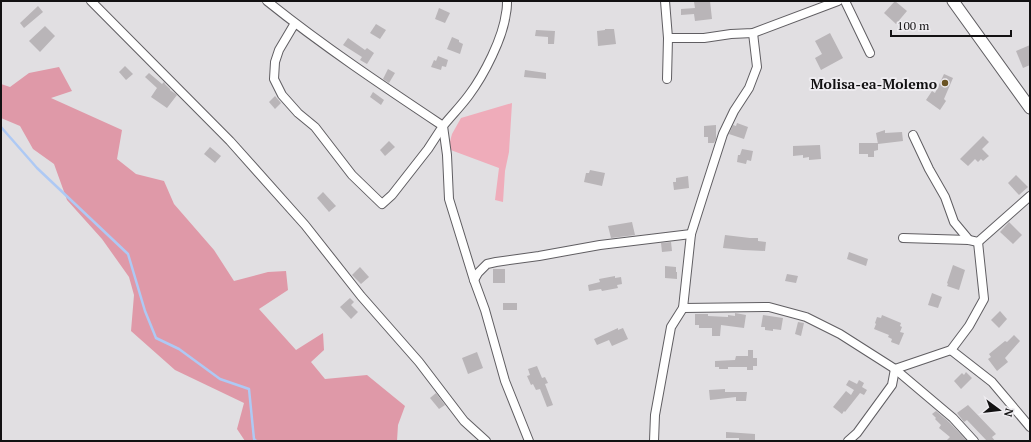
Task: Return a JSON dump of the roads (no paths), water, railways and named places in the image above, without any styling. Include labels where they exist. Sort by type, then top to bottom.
[{"type":"main road","points":[[953,1],[1030,108]]},
{"type":"street","points":[[91,1],[230,141],[305,225],[361,296],[419,362],[464,421],[486,441]]},
{"type":"street","points":[[267,1],[295,24],[443,126],[447,155],[449,199],[474,280],[485,310],[505,381],[529,441]]},
{"type":"street","points":[[295,24],[279,50],[275,62],[274,79],[282,95],[298,113],[315,128],[352,175],[382,204],[392,195],[428,149],[443,126],[470,94],[485,70],[504,25],[507,13],[507,1]]},
{"type":"street","points":[[666,1],[668,38],[667,79]]},
{"type":"street","points":[[668,38],[704,38],[731,34],[753,34],[838,1]]},
{"type":"street","points":[[845,1],[870,53]]},
{"type":"street","points":[[654,441],[656,415],[671,327],[683,308],[691,234],[723,134],[734,111],[749,88],[757,67],[753,34]]},
{"type":"street","points":[[912,135],[944,197],[954,222],[969,240]]},
{"type":"street","points":[[978,242],[1030,196]]},
{"type":"street","points":[[474,280],[478,273],[487,264],[496,262],[600,245],[691,234]]},
{"type":"street","points":[[903,238],[969,240],[978,242]]},
{"type":"street","points":[[895,369],[951,350],[969,326],[984,299],[978,242]]},
{"type":"street","points":[[683,308],[769,307],[806,317],[840,334],[895,369],[953,418],[974,441]]},
{"type":"street","points":[[951,350],[992,382],[1030,427]]},
{"type":"street","points":[[848,441],[856,433],[892,385],[895,369]]},
{"type":"waterway","points":[[1,127],[37,168],[128,254],[145,311],[156,338],[179,349],[220,379],[249,389],[254,439],[256,441]]},
{"type":"place","name":"Molisa-ea-Molemo","points":[[945,83]]}]
